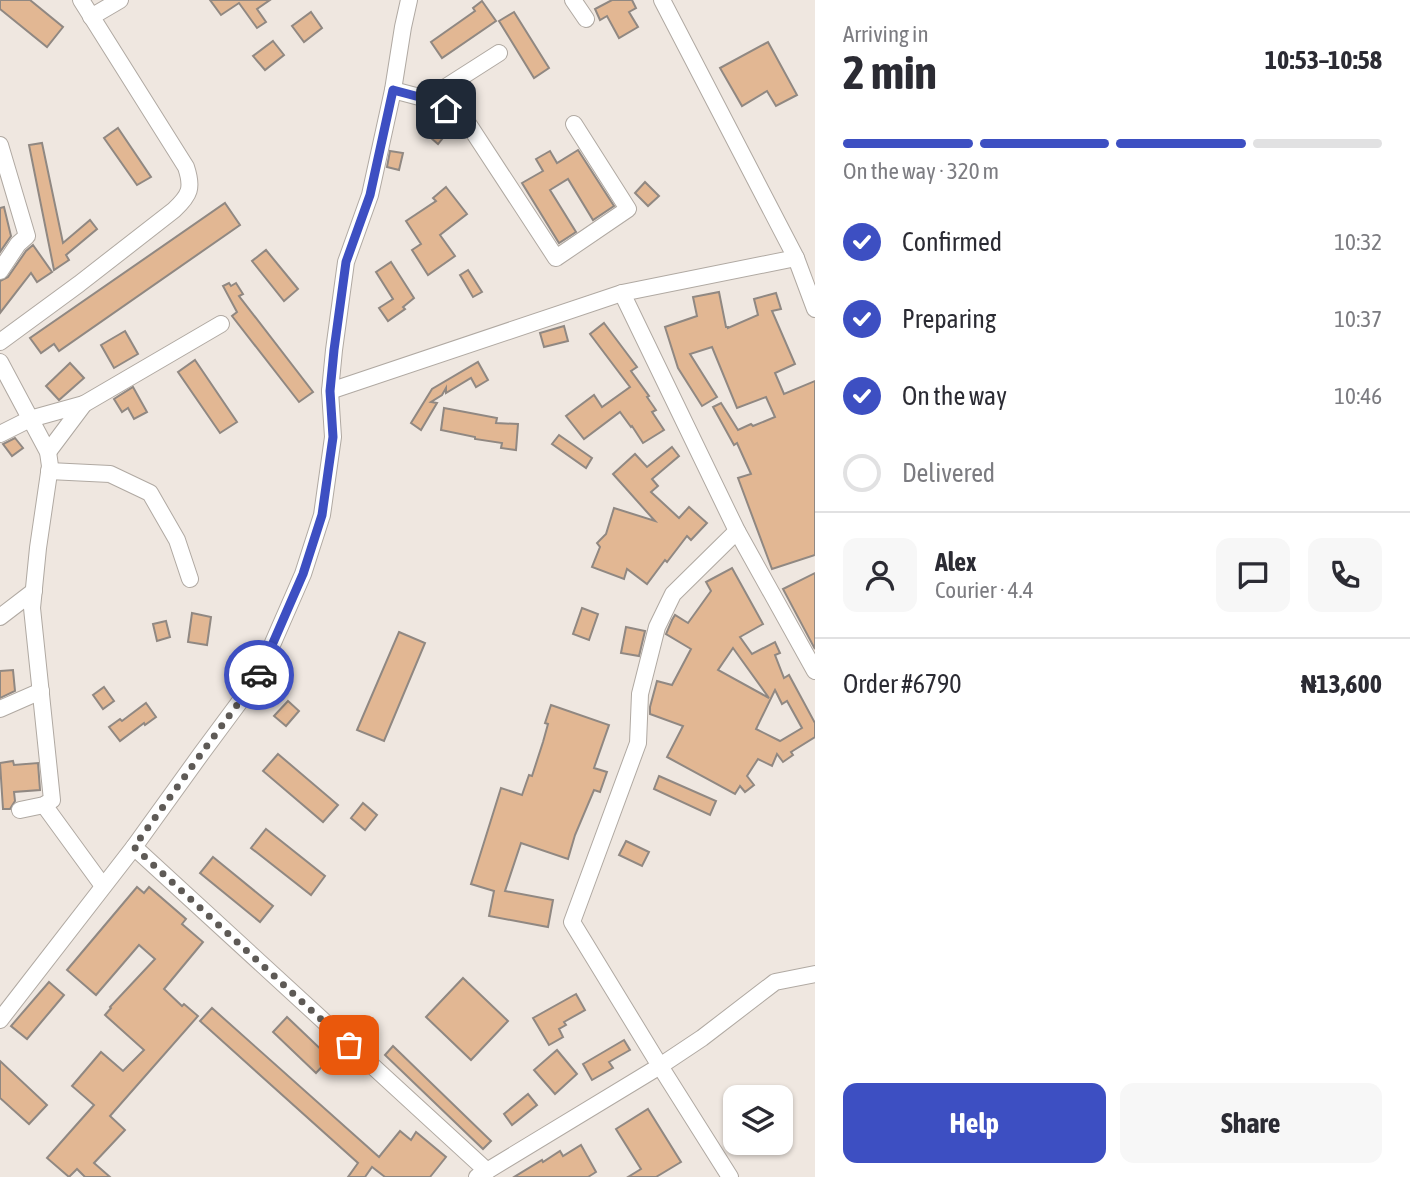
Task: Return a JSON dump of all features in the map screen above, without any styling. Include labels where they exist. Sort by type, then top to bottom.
[{"type":"street","points":[[0,342],[174,210],[190,191],[191,181],[186,167],[82,0]]},
{"type":"street","points":[[91,17],[120,0]]},
{"type":"street","points":[[0,1020],[134,847],[258,677],[303,574],[322,515],[333,437],[330,391],[346,262],[370,195],[409,0]]},
{"type":"street","points":[[573,0],[586,19]]},
{"type":"street","points":[[662,0],[796,258],[815,309]]},
{"type":"street","points":[[427,99],[499,53]]},
{"type":"street","points":[[393,90],[427,99],[466,119],[556,258],[628,209],[573,124]]},
{"type":"street","points":[[0,145],[27,236],[18,244],[0,271]]},
{"type":"street","points":[[330,391],[622,293],[796,258]]},
{"type":"street","points":[[622,293],[737,531],[815,671]]},
{"type":"street","points":[[0,434],[30,418],[83,404],[221,324]]},
{"type":"street","points":[[0,362],[48,452],[50,466],[38,548],[33,608],[52,800],[44,805],[20,810]]},
{"type":"street","points":[[48,452],[83,404]]},
{"type":"street","points":[[49,471],[110,474],[150,493],[177,540],[190,579]]},
{"type":"street","points":[[730,1177],[572,922],[638,743],[640,694],[657,627],[673,594],[737,531]]},
{"type":"street","points":[[0,617],[34,591]]},
{"type":"street","points":[[0,709],[41,691]]},
{"type":"street","points":[[44,805],[103,886]]},
{"type":"street","points":[[134,847],[482,1174],[660,1066],[702,1038],[775,982],[815,974]]},
{"type":"building","points":[[0,0],[30,0],[63,27],[47,47],[0,9]]},
{"type":"building","points":[[210,0],[270,0],[257,9],[266,22],[257,28],[239,3],[221,15]]},
{"type":"building","points":[[612,0],[632,0],[636,8],[629,12],[638,27],[619,38],[607,16],[600,20],[595,9]]},
{"type":"building","points":[[482,1],[496,21],[442,58],[431,42],[475,11],[473,8]]},
{"type":"building","points":[[311,12],[322,28],[304,42],[292,26]]},
{"type":"building","points":[[514,12],[549,68],[534,78],[499,21]]},
{"type":"building","points":[[273,41],[284,55],[265,70],[253,56]]},
{"type":"building","points":[[768,42],[797,95],[776,106],[767,91],[742,106],[720,68]]},
{"type":"building","points":[[435,119],[439,119],[450,129],[438,144],[424,132]]},
{"type":"building","points":[[118,128],[151,177],[137,185],[104,138]]},
{"type":"building","points":[[42,143],[63,243],[90,220],[97,229],[66,255],[69,260],[54,270],[29,145]]},
{"type":"building","points":[[578,150],[614,206],[593,220],[568,179],[550,190],[576,232],[559,243],[522,183],[543,171],[536,159],[550,151],[557,163]]},
{"type":"building","points":[[390,151],[403,153],[399,170],[387,167]]},
{"type":"building","points":[[645,182],[659,196],[648,206],[635,193]]},
{"type":"building","points":[[446,187],[467,214],[440,235],[455,256],[428,275],[412,250],[421,244],[406,221],[436,201],[433,198]]},
{"type":"building","points":[[225,203],[240,225],[59,351],[54,344],[41,353],[30,338]]},
{"type":"building","points":[[4,207],[11,236],[0,252],[0,208]]},
{"type":"building","points":[[33,245],[52,272],[37,282],[31,273],[0,313],[0,281],[8,277]]},
{"type":"building","points":[[266,250],[298,289],[284,301],[252,261]]},
{"type":"building","points":[[391,262],[414,298],[403,307],[405,309],[388,321],[379,308],[393,299],[376,272]]},
{"type":"building","points":[[468,270],[482,292],[473,297],[460,275]]},
{"type":"building","points":[[229,283],[231,286],[236,283],[243,294],[239,296],[313,392],[299,402],[232,316],[237,312],[223,286]]},
{"type":"building","points":[[719,292],[728,328],[758,315],[754,299],[776,293],[781,309],[772,311],[795,364],[775,373],[784,394],[815,381],[815,555],[772,569],[738,478],[751,474],[737,443],[734,445],[713,407],[721,403],[738,430],[775,417],[766,397],[737,408],[712,347],[690,354],[717,397],[702,406],[678,368],[665,327],[697,316],[693,297]]},
{"type":"building","points":[[604,323],[637,367],[631,371],[649,396],[647,397],[656,410],[652,412],[664,430],[643,443],[620,412],[584,439],[566,416],[594,395],[602,407],[630,387],[590,334]]},
{"type":"building","points":[[564,326],[568,341],[544,347],[540,333]]},
{"type":"building","points":[[125,331],[138,354],[114,368],[101,345]]},
{"type":"building","points":[[195,360],[237,422],[220,433],[178,372]]},
{"type":"building","points":[[478,362],[488,380],[476,387],[471,378],[446,393],[446,388],[442,395],[431,402],[437,403],[421,430],[411,423],[432,389]]},
{"type":"building","points":[[70,363],[84,378],[59,400],[46,386]]},
{"type":"building","points":[[133,387],[147,412],[134,419],[128,408],[122,412],[114,399]]},
{"type":"building","points":[[444,408],[497,418],[496,423],[518,424],[516,450],[501,448],[502,443],[441,430]]},
{"type":"building","points":[[559,435],[592,458],[586,468],[552,444]]},
{"type":"building","points":[[15,438],[23,448],[12,456],[3,444]]},
{"type":"building","points":[[672,447],[679,456],[652,479],[658,486],[651,492],[679,518],[689,507],[707,523],[691,540],[687,536],[647,584],[627,569],[624,579],[592,567],[600,547],[597,543],[606,534],[614,508],[655,521],[613,474],[635,454],[647,467]]},
{"type":"building","points":[[732,568],[763,624],[740,637],[752,654],[775,642],[780,653],[775,655],[784,678],[789,675],[815,723],[815,737],[791,752],[793,755],[783,762],[777,754],[772,766],[758,759],[747,776],[754,785],[745,792],[740,786],[735,794],[667,757],[683,726],[650,714],[657,681],[672,685],[691,649],[666,634],[675,615],[688,623],[711,591],[706,582]],"holes":[[[733,648],[769,698],[718,670]],[[775,690],[782,704],[787,701],[802,728],[780,741],[756,729]]]},
{"type":"building","points":[[815,573],[815,649],[783,589]]},
{"type":"building","points":[[582,608],[598,614],[589,640],[573,634]]},
{"type":"building","points":[[192,613],[211,617],[207,645],[188,642]]},
{"type":"building","points":[[166,621],[170,637],[157,641],[153,624]]},
{"type":"building","points":[[626,627],[645,631],[639,656],[621,653]]},
{"type":"building","points":[[399,632],[425,643],[384,741],[357,730]]},
{"type":"building","points":[[13,670],[15,691],[0,698],[0,671]]},
{"type":"building","points":[[104,687],[114,701],[103,709],[93,695]]},
{"type":"building","points":[[288,701],[299,711],[286,726],[274,716]]},
{"type":"building","points":[[146,703],[156,717],[120,741],[109,727]]},
{"type":"building","points":[[551,705],[609,725],[594,768],[607,772],[600,792],[594,790],[568,859],[521,843],[505,891],[553,900],[548,927],[489,916],[494,891],[471,884],[501,788],[522,795],[529,775],[532,776],[543,742]]},
{"type":"building","points":[[278,754],[338,805],[323,822],[263,771]]},
{"type":"building","points":[[13,761],[14,765],[38,763],[40,790],[14,792],[15,801],[10,809],[3,809],[0,763]]},
{"type":"building","points":[[659,776],[716,801],[710,815],[654,789]]},
{"type":"building","points":[[363,803],[377,815],[365,830],[351,818]]},
{"type":"building","points":[[266,829],[325,876],[311,895],[251,848]]},
{"type":"building","points":[[626,841],[649,852],[642,866],[619,855]]},
{"type":"building","points":[[213,857],[273,906],[260,922],[200,873]]},
{"type":"building","points":[[137,887],[144,893],[149,887],[186,919],[182,924],[203,942],[164,989],[182,1006],[184,1004],[198,1016],[110,1116],[125,1130],[94,1163],[110,1177],[85,1177],[77,1169],[69,1177],[47,1158],[94,1105],[72,1086],[101,1052],[123,1071],[144,1050],[105,1015],[155,959],[139,945],[96,995],[67,970]]},
{"type":"building","points":[[463,978],[508,1021],[471,1060],[426,1017]]},
{"type":"building","points":[[49,982],[64,995],[27,1039],[11,1026]]},
{"type":"building","points":[[576,994],[585,1010],[564,1022],[566,1025],[559,1029],[563,1037],[549,1045],[533,1018]]},
{"type":"building","points":[[212,1008],[379,1157],[400,1131],[411,1140],[416,1132],[446,1157],[430,1177],[385,1177],[372,1167],[365,1177],[348,1177],[358,1163],[200,1021]]},
{"type":"building","points":[[287,1017],[330,1058],[316,1073],[273,1032]]},
{"type":"building","points":[[624,1040],[630,1050],[609,1062],[613,1068],[592,1080],[583,1064]]},
{"type":"building","points":[[393,1046],[491,1141],[483,1149],[385,1055]]},
{"type":"building","points":[[557,1050],[577,1074],[555,1094],[534,1070]]},
{"type":"building","points":[[0,1061],[47,1105],[29,1124],[0,1098]]},
{"type":"building","points":[[528,1094],[537,1105],[512,1125],[504,1114]]},
{"type":"building","points":[[648,1109],[681,1162],[656,1177],[628,1177],[641,1169],[616,1129]]},
{"type":"building","points":[[581,1145],[596,1172],[588,1177],[514,1177],[560,1151],[563,1156]]},
{"type":"way so far","points":[[259,675],[134,847],[349,1045]]},
{"type":"route","points":[[259,675],[303,574],[322,515],[333,437],[330,391],[346,262],[370,195],[393,90],[427,99],[446,109]]}]
